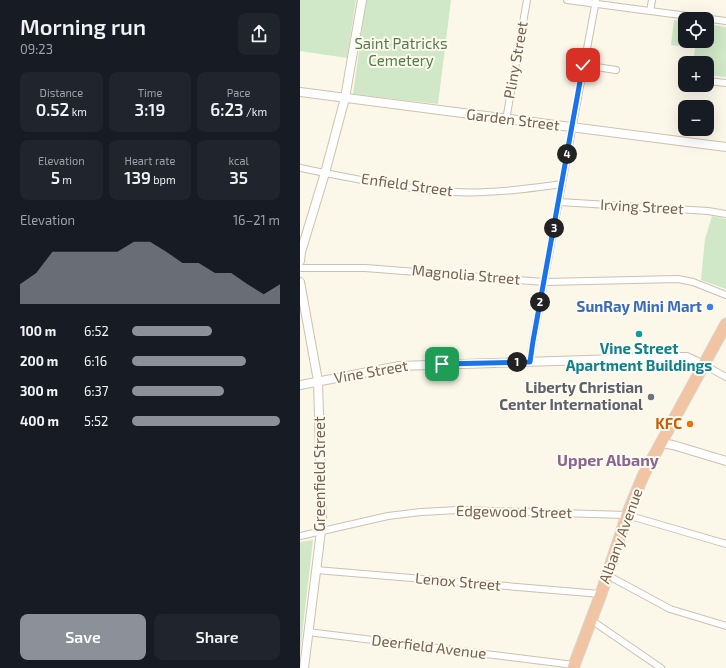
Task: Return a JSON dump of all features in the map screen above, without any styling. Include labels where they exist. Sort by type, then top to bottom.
[{"type":"highway","name":"Albany Avenue","points":[[573,667],[607,575],[627,515],[643,476],[726,324]]},
{"type":"street","points":[[300,261],[301,252],[325,173],[345,98],[362,0]]},
{"type":"street","name":"Pliny Street","points":[[506,120],[527,0]]},
{"type":"street","points":[[567,0],[595,2],[726,21]]},
{"type":"street","points":[[650,11],[652,0]]},
{"type":"street","points":[[530,362],[595,2]]},
{"type":"street","points":[[583,65],[616,70]]},
{"type":"street","points":[[714,82],[726,83]]},
{"type":"street","name":"Garden Street","points":[[300,92],[506,120],[726,147]]},
{"type":"street","name":"Enfield Street","points":[[300,168],[420,190],[454,192],[508,191],[562,184]]},
{"type":"street","name":"Irving Street","points":[[559,202],[708,211],[726,214]]},
{"type":"street","name":"Magnolia Street","points":[[300,268],[394,269],[544,282],[678,279],[693,282],[726,295]]},
{"type":"street","name":"Greenfield Street","points":[[300,282],[318,381],[321,531],[304,668]]},
{"type":"street","name":"Vine Street","points":[[300,385],[400,366],[684,357],[704,365]]},
{"type":"street","points":[[704,365],[726,377]]},
{"type":"street","points":[[661,443],[673,445],[726,461]]},
{"type":"street","name":"Edgewood Street","points":[[300,536],[388,516],[458,510],[627,515],[726,544]]},
{"type":"street","name":"Lenox Street","points":[[316,570],[600,594]]},
{"type":"street","points":[[607,575],[670,609],[726,626]]},
{"type":"street","points":[[591,620],[661,668]]},
{"type":"street","name":"Deerfield Avenue","points":[[308,632],[573,667]]},
{"type":"green space","points":[[300,0],[356,0],[347,58],[300,51]]},
{"type":"green space","name":"Saint Patricks Cemetery","points":[[366,0],[451,0],[438,104],[353,94]]},
{"type":"green space","points":[[674,20],[678,20],[678,46],[671,45]]},
{"type":"green space","points":[[714,25],[726,27],[726,77],[714,76],[714,56],[694,56],[695,48],[714,48]]},
{"type":"green space","points":[[712,216],[726,219],[726,289],[701,280],[705,239]]},
{"type":"green space","points":[[313,540],[300,653],[300,542]]},
{"type":"place","name":"SunRay Mini Mart","points":[[710,307]]},
{"type":"place","name":"Vine Street Apartment Buildings","points":[[639,334]]},
{"type":"place","name":"Liberty Christian Center International","points":[[651,397]]},
{"type":"place","name":"KFC","points":[[690,424]]},
{"type":"district","name":"Upper Albany","points":[[608,460]]},
{"type":"route","points":[[442,364],[530,362],[583,65]]}]
